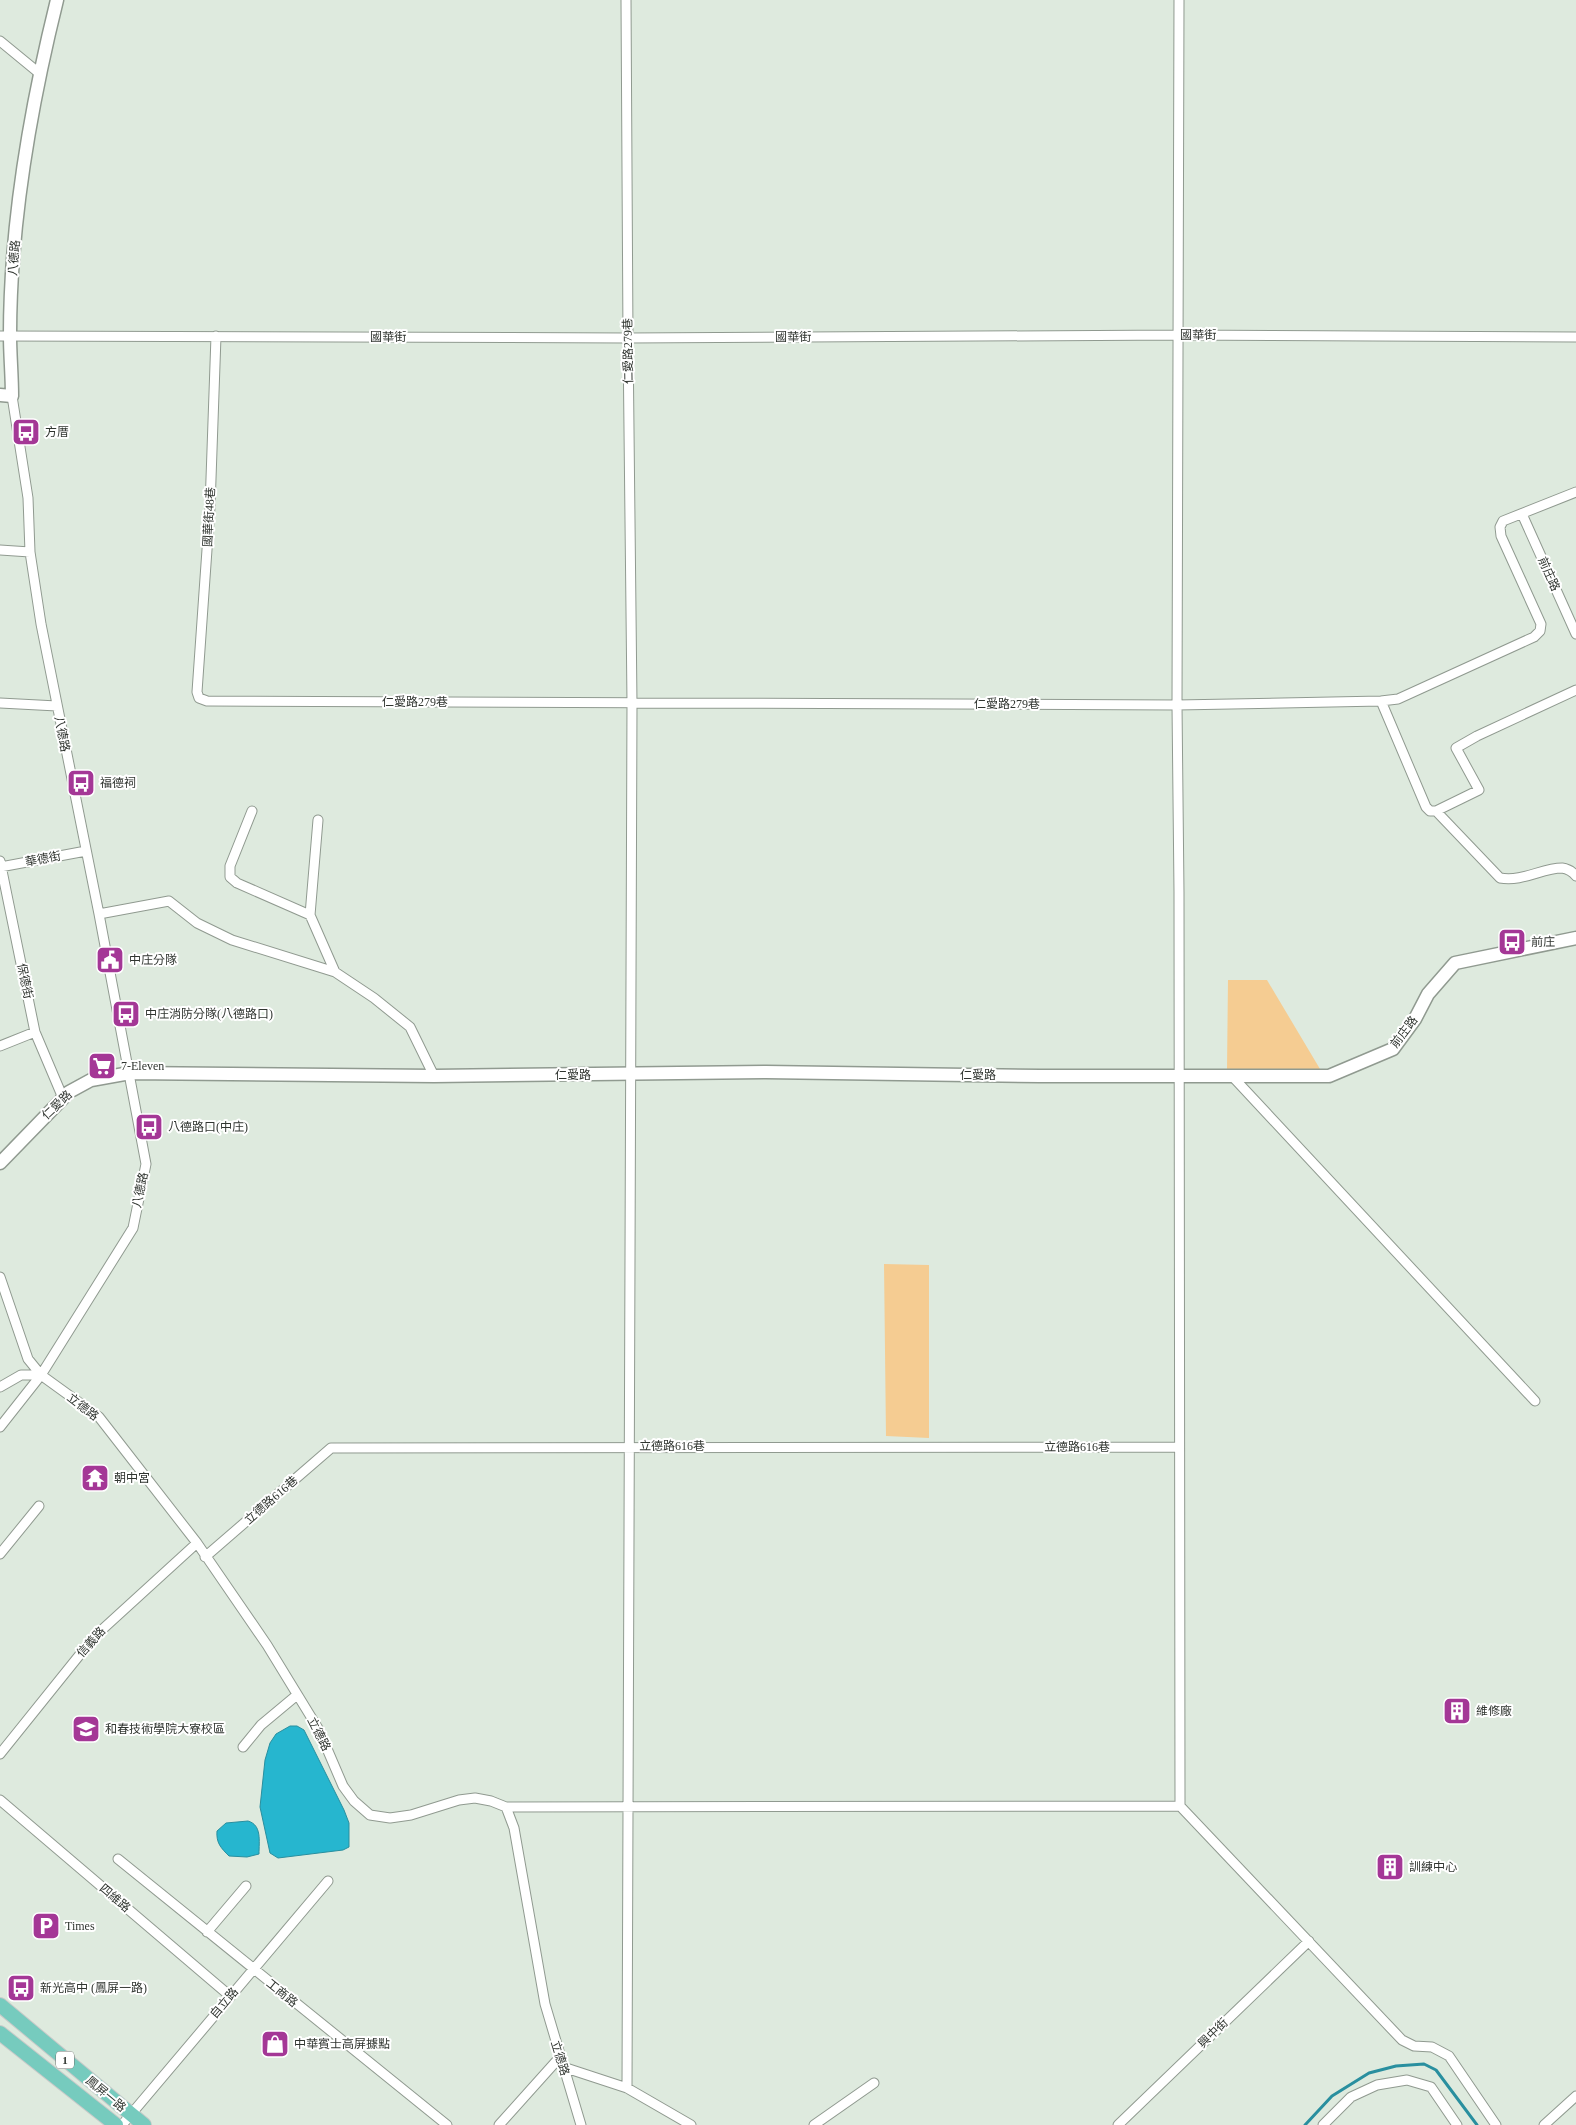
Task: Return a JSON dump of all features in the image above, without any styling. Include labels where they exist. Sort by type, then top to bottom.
[{"type":"main road","name":"鳳屏一路","points":[[0,2005],[126,2120],[144,2125]]},
{"type":"main road","name":"鳳屏一路","points":[[0,2033],[116,2125]]},
{"type":"street","name":"八德路","points":[[0,1427],[41,1375],[133,1228],[146,1164],[130,1073],[57,706],[30,552],[28,498],[6,396],[5,336],[18,217],[39,73],[57,0]]},
{"type":"street","name":"仁愛路279巷","points":[[626,0],[632,703],[627,2088]]},
{"type":"street","points":[[1179,0],[1177,705],[1180,1806],[1402,2040],[1414,2046],[1432,2047],[1449,2056],[1496,2125]]},
{"type":"street","points":[[0,41],[39,73]]},
{"type":"street","name":"國華街","points":[[5,336],[628,338],[1178,335],[1576,337]]},
{"type":"street","name":"國華街48巷","points":[[199,698],[197,692],[210,507],[216,336]]},
{"type":"street","points":[[1522,514],[1576,492]]},
{"type":"street","name":"仁愛路279巷","points":[[199,698],[207,701],[1177,705],[1381,701],[1398,699],[1534,637],[1540,631],[1541,624],[1501,536],[1500,527],[1503,521],[1522,514]]},
{"type":"street","name":"前庄路","points":[[1522,514],[1576,634]]},
{"type":"street","points":[[0,550],[30,552]]},
{"type":"street","points":[[1381,701],[1426,807],[1430,811],[1436,811],[1479,790],[1456,748],[1477,736],[1576,690]]},
{"type":"street","points":[[0,703],[57,706]]},
{"type":"street","points":[[252,811],[230,866],[230,877],[237,883],[310,915]]},
{"type":"street","points":[[1436,811],[1500,878],[1510,880],[1563,868],[1573,872],[1576,876]]},
{"type":"street","points":[[318,820],[310,915],[335,972]]},
{"type":"street","name":"華德街","points":[[0,865],[86,851]]},
{"type":"street","name":"保德街","points":[[0,865],[35,1032],[63,1098]]},
{"type":"street","points":[[99,914],[169,901],[197,923],[232,940],[335,972],[374,998],[410,1027],[434,1076]]},
{"type":"street","name":"前庄路","points":[[1179,1076],[1328,1076],[1392,1050],[1415,1018],[1428,994],[1455,963],[1576,938]]},
{"type":"street","points":[[0,1046],[35,1032]]},
{"type":"street","name":"仁愛路","points":[[0,1163],[69,1092],[91,1080],[130,1073],[434,1076],[766,1072],[1179,1076]]},
{"type":"street","points":[[1232,1076],[1535,1401]]},
{"type":"street","name":"立德路","points":[[0,1277],[28,1359],[41,1375],[98,1417],[196,1544],[267,1645],[319,1730],[343,1786],[354,1801],[370,1815],[390,1818],[410,1815],[459,1800],[475,1798],[491,1801],[506,1807],[514,1828],[545,2004],[580,2125]]},
{"type":"street","points":[[0,1387],[21,1375],[41,1375]]},
{"type":"street","name":"立德路616巷","points":[[205,1557],[331,1448],[630,1446],[1179,1447]]},
{"type":"street","points":[[0,1554],[39,1506]]},
{"type":"street","name":"信義路","points":[[0,1754],[94,1636],[196,1544]]},
{"type":"street","points":[[243,1747],[261,1725],[297,1695]]},
{"type":"street","name":"四維路","points":[[0,1800],[230,1996]]},
{"type":"street","points":[[506,1807],[1180,1806]]},
{"type":"street","name":"工商路","points":[[118,1859],[447,2125]]},
{"type":"street","name":"自立路","points":[[126,2120],[328,1881]]},
{"type":"street","points":[[207,1932],[246,1886]]},
{"type":"street","name":"興中街","points":[[1118,2125],[1309,1941]]},
{"type":"street","points":[[499,2125],[560,2057]]},
{"type":"street","points":[[563,2067],[627,2088],[691,2125]]},
{"type":"street","points":[[1323,2125],[1351,2097],[1378,2085],[1407,2080],[1431,2087],[1457,2125]]},
{"type":"street","points":[[814,2125],[874,2083]]},
{"type":"street","points":[[1544,2125],[1576,2096]]},
{"type":"shaded area","points":[[1228,980],[1267,980],[1320,1069],[1227,1069]]},
{"type":"shaded area","points":[[884,1264],[929,1265],[929,1438],[886,1436]]},
{"type":"water","points":[[290,1726],[297,1726],[304,1730],[344,1810],[349,1823],[349,1847],[343,1850],[278,1858],[270,1853],[260,1807],[265,1760],[270,1743],[276,1734]]},
{"type":"water","points":[[248,1821],[256,1826],[258,1830],[259,1854],[247,1857],[229,1856],[217,1839],[217,1831],[226,1823]]},
{"type":"waterway","points":[[1305,2125],[1332,2096],[1369,2073],[1396,2066],[1424,2064],[1436,2070],[1477,2125]]},
{"type":"place","name":"方厝","points":[[26,432]]},
{"type":"place","name":"福德祠","points":[[81,783]]},
{"type":"place","name":"前庄","points":[[1512,942]]},
{"type":"place","name":"中庄分隊","points":[[110,960]]},
{"type":"place","name":"中庄消防分隊(八德路口)","points":[[126,1014]]},
{"type":"place","name":"7-Eleven","points":[[102,1066]]},
{"type":"place","name":"八德路口(中庄)","points":[[149,1127]]},
{"type":"place","name":"朝中宮","points":[[95,1478]]},
{"type":"place","name":"維修廠","points":[[1457,1711]]},
{"type":"place","name":"和春技術學院大寮校區","points":[[86,1729]]},
{"type":"place","name":"訓練中心","points":[[1390,1867]]},
{"type":"place","name":"Times","points":[[46,1926]]},
{"type":"place","name":"新光高中 (鳳屏一路)","points":[[21,1988]]},
{"type":"place","name":"中華賓士高屏據點","points":[[275,2044]]}]
